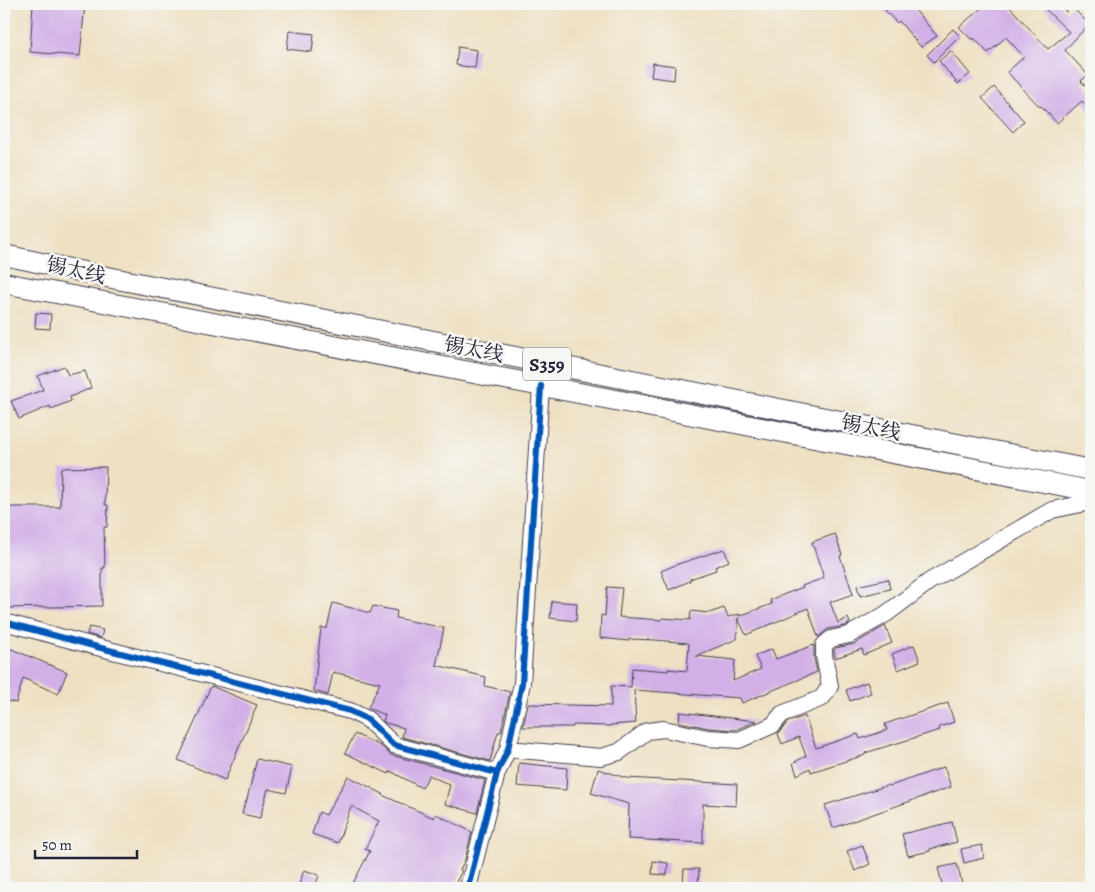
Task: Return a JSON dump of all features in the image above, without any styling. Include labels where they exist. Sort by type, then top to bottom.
[{"type":"main road","name":"锡太线","points":[[4,254],[126,281],[1091,470]]},
{"type":"main road","name":"锡太线","points":[[4,283],[1091,491]]},
{"type":"street","points":[[468,888],[497,773],[508,749],[522,683],[541,386]]},
{"type":"street","points":[[508,749],[601,757],[619,752],[647,731],[664,729],[708,738],[739,740],[773,725],[782,714],[822,698],[830,686],[824,656],[824,645],[830,639],[850,635],[886,614],[930,581],[1052,510],[1091,502]]},
{"type":"street","points":[[4,622],[350,711],[367,719],[394,745],[497,773]]},
{"type":"building","points":[[33,4],[85,4],[80,56],[30,52]]},
{"type":"building","points":[[879,4],[910,4],[937,36],[921,47],[899,21],[897,23]]},
{"type":"building","points":[[986,4],[1007,4],[1048,49],[1069,32],[1040,4],[1059,4],[1066,12],[1071,6],[1089,24],[1065,50],[1088,75],[1081,81],[1091,93],[1091,112],[1082,101],[1057,123],[1007,72],[1024,57],[1006,37],[988,53],[974,38],[972,40],[959,27]]},
{"type":"building","points":[[953,29],[960,36],[934,62],[927,55]]},
{"type":"building","points":[[289,31],[314,34],[312,52],[287,49]]},
{"type":"building","points":[[458,47],[477,50],[475,68],[456,65]]},
{"type":"building","points":[[951,51],[970,74],[958,84],[939,61]]},
{"type":"building","points":[[653,63],[675,66],[674,80],[651,77]]},
{"type":"building","points":[[994,87],[1024,121],[1013,132],[982,98]]},
{"type":"building","points":[[36,313],[51,314],[50,329],[35,328]]},
{"type":"building","points":[[64,366],[68,375],[85,371],[91,388],[70,397],[71,401],[51,409],[50,406],[19,419],[11,401],[43,390],[38,376]]},
{"type":"building","points":[[106,467],[105,505],[108,505],[107,527],[104,527],[105,568],[102,568],[102,606],[4,608],[5,507],[60,507],[61,468]]},
{"type":"building","points":[[835,534],[842,555],[840,556],[853,594],[830,602],[838,623],[848,618],[850,623],[845,626],[828,629],[818,637],[808,608],[746,635],[738,618],[737,639],[696,656],[735,660],[733,681],[761,669],[755,656],[772,649],[776,659],[814,645],[817,672],[742,703],[740,698],[634,690],[636,723],[611,726],[523,727],[528,704],[611,706],[611,686],[631,687],[632,668],[687,671],[688,643],[600,638],[601,615],[605,616],[607,587],[622,588],[619,617],[690,620],[691,611],[709,613],[724,608],[728,617],[739,614],[739,616],[772,604],[770,600],[824,578],[812,542]]},
{"type":"building","points":[[724,549],[729,561],[715,567],[716,570],[690,579],[690,581],[669,590],[661,571]]},
{"type":"building","points":[[888,579],[890,589],[860,596],[857,586]]},
{"type":"building","points":[[552,601],[577,603],[576,621],[550,618]]},
{"type":"building","points":[[333,603],[370,613],[373,606],[397,611],[396,618],[444,628],[436,665],[486,677],[485,686],[510,692],[501,732],[498,732],[490,761],[402,737],[404,728],[386,723],[383,721],[385,715],[368,708],[380,683],[333,672],[328,695],[314,691],[321,628],[327,628]]},
{"type":"building","points":[[885,626],[892,643],[864,655],[862,649],[835,658],[834,650],[836,648],[854,644]]},
{"type":"building","points":[[89,627],[103,630],[101,638],[87,634]]},
{"type":"building","points":[[914,645],[920,661],[898,670],[892,654]]},
{"type":"building","points":[[4,646],[67,672],[58,694],[23,678],[16,703],[4,700]]},
{"type":"building","points":[[867,682],[871,693],[850,701],[846,690]]},
{"type":"building","points":[[211,686],[257,705],[225,780],[178,760]]},
{"type":"building","points":[[948,703],[954,722],[939,727],[940,730],[811,772],[810,768],[797,775],[793,763],[806,756],[799,737],[782,744],[778,734],[788,722],[805,716],[816,748],[858,734],[860,739],[887,730],[885,724]]},
{"type":"building","points":[[680,712],[757,721],[735,730],[709,728],[679,722]]},
{"type":"building","points":[[355,734],[381,746],[391,755],[485,780],[477,813],[445,804],[450,785],[429,775],[422,788],[390,771],[389,774],[345,753]]},
{"type":"building","points":[[257,759],[292,767],[286,793],[268,789],[260,818],[242,814]]},
{"type":"building","points":[[519,763],[567,768],[566,790],[517,786]]},
{"type":"building","points":[[944,767],[951,787],[833,828],[825,805],[890,786]]},
{"type":"building","points":[[598,769],[626,778],[737,784],[736,806],[703,804],[703,843],[628,839],[629,804],[591,793]]},
{"type":"building","points":[[348,776],[382,795],[434,818],[436,814],[472,832],[460,870],[462,871],[453,888],[359,888],[352,885],[370,851],[365,849],[379,821],[351,806],[338,843],[312,834],[319,812],[326,815]]},
{"type":"building","points":[[952,822],[957,842],[908,856],[902,834]]},
{"type":"building","points":[[862,845],[870,864],[855,871],[847,851]]},
{"type":"building","points":[[982,845],[984,858],[964,863],[961,849]]},
{"type":"building","points":[[653,861],[668,863],[667,875],[652,874]]},
{"type":"building","points":[[957,864],[963,888],[943,888],[938,868]]},
{"type":"building","points":[[684,869],[699,869],[698,886],[683,885]]},
{"type":"building","points":[[304,870],[319,875],[315,888],[298,888]]},
{"type":"cycle path","points":[[468,888],[497,773],[508,749],[522,683],[541,386]]},
{"type":"cycle path","points":[[4,622],[350,711],[367,719],[394,745],[497,773]]}]
